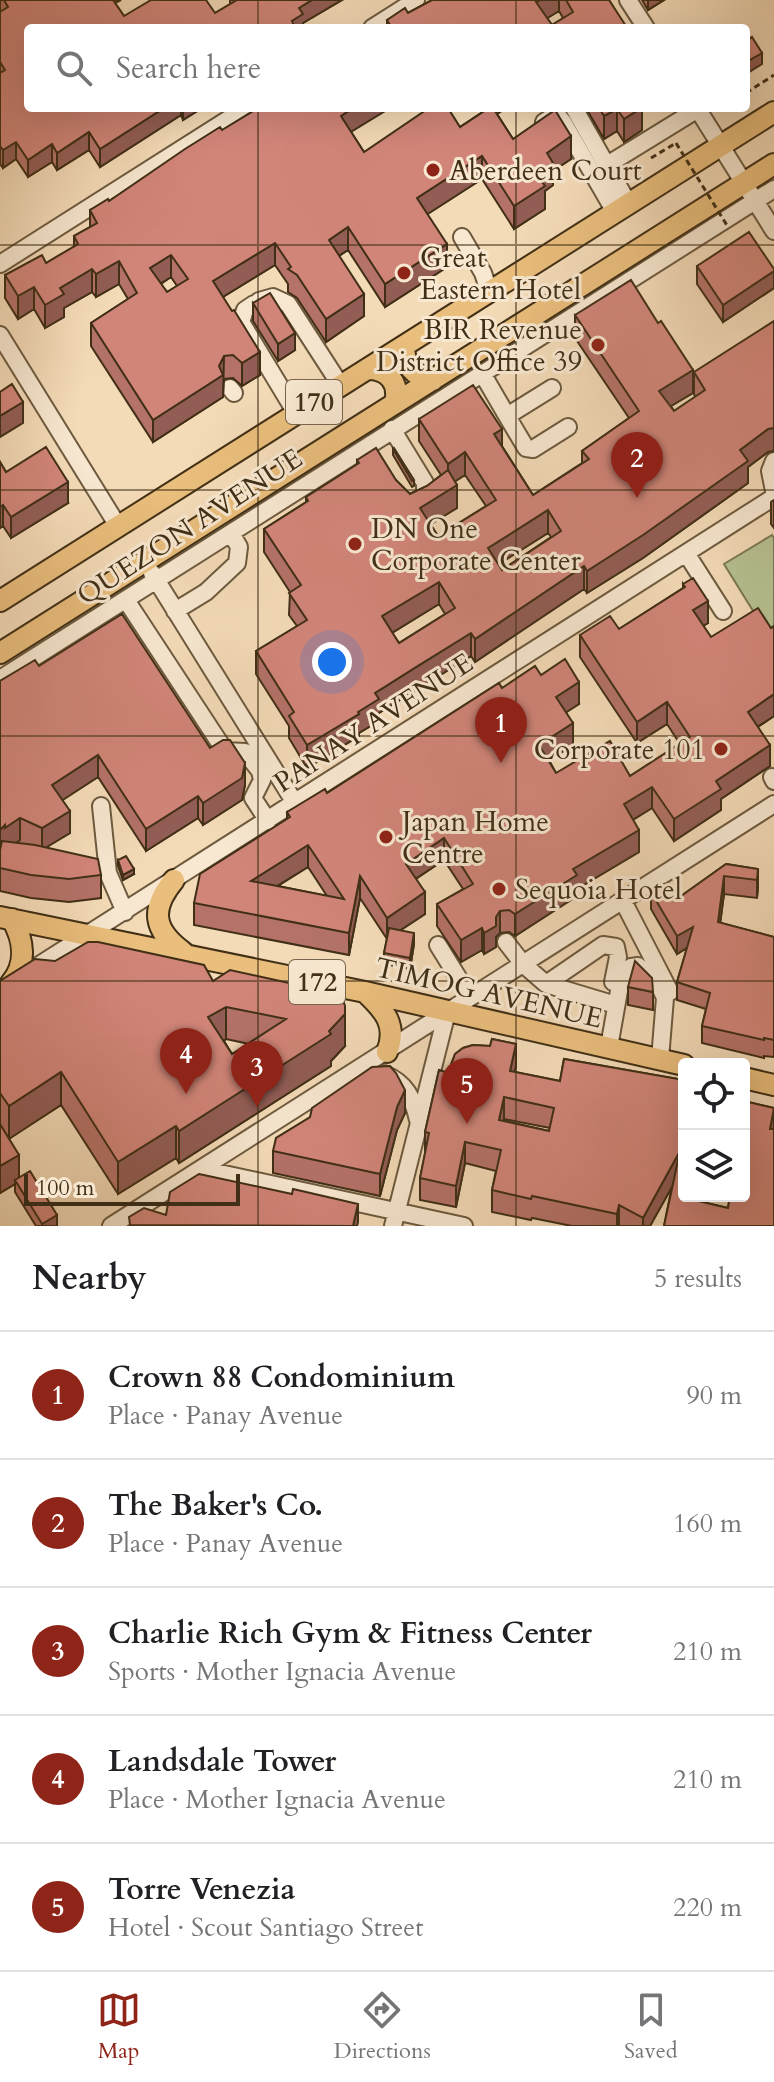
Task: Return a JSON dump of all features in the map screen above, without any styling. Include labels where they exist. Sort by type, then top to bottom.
[{"type":"main road","name":"QUEZON AVENUE","points":[[0,601],[774,112]]},
{"type":"main road","name":"QUEZON AVENUE","points":[[0,653],[774,164]]},
{"type":"main road","points":[[404,346],[409,366],[419,376],[433,380]]},
{"type":"main road","points":[[368,369],[389,375],[396,388],[395,403]]},
{"type":"main road","points":[[174,880],[161,900],[157,918],[168,940],[186,954]]},
{"type":"main road","points":[[6,918],[18,931],[22,950],[19,968],[6,987]]},
{"type":"main road","name":"TIMOG AVENUE","points":[[6,918],[365,992],[678,1064]]},
{"type":"main road","points":[[365,992],[389,1020],[391,1039],[387,1052]]},
{"type":"main road","points":[[750,1079],[774,1085]]},
{"type":"street","points":[[378,24],[416,0]]},
{"type":"street","points":[[628,0],[643,24]]},
{"type":"street","points":[[0,264],[240,112]]},
{"type":"street","points":[[576,112],[607,165],[622,208]]},
{"type":"street","points":[[607,165],[692,112]]},
{"type":"street","points":[[701,112],[774,231]]},
{"type":"street","points":[[536,126],[552,117],[559,117],[622,208]]},
{"type":"street","name":"QUEZON AVENUE","points":[[0,679],[774,189]]},
{"type":"street","points":[[462,237],[483,273],[489,291]]},
{"type":"street","points":[[296,413],[241,322],[245,310],[273,297],[288,304],[341,386]]},
{"type":"street","points":[[0,335],[118,526]]},
{"type":"street","points":[[482,373],[526,448],[533,449],[568,427]]},
{"type":"street","points":[[507,416],[552,388]]},
{"type":"street","points":[[392,429],[425,483],[425,495],[420,500],[411,501],[405,497]]},
{"type":"street","points":[[372,442],[384,462]]},
{"type":"street","points":[[774,461],[770,471],[774,491]]},
{"type":"street","name":"PANAY AVENUE","points":[[6,987],[774,497]]},
{"type":"street","points":[[175,611],[206,592],[237,563],[239,547],[231,533]]},
{"type":"street","points":[[686,553],[723,611]]},
{"type":"street","points":[[144,561],[295,803]]},
{"type":"street","points":[[126,600],[225,751],[245,752],[255,764],[262,780],[253,798],[268,821]]},
{"type":"street","points":[[101,806],[108,873],[125,912]]},
{"type":"street","points":[[111,1226],[470,997],[770,812]]},
{"type":"street","points":[[623,901],[671,994]]},
{"type":"street","points":[[506,942],[523,964],[546,984],[609,1003]]},
{"type":"street","points":[[438,945],[470,997]]},
{"type":"street","points":[[546,984],[603,945],[616,947],[618,957],[604,1047]]},
{"type":"street","points":[[604,1047],[622,974],[638,966],[661,989],[665,998],[660,1059]]},
{"type":"street","points":[[395,1219],[447,1012]]},
{"type":"street","points":[[352,1074],[376,1072],[395,1079],[407,1090],[418,1121]]},
{"type":"street","points":[[201,1169],[395,1219],[464,1226]]},
{"type":"path","points":[[750,90],[774,75]]},
{"type":"path","points":[[651,158],[676,143],[728,227]]},
{"type":"green space","points":[[772,535],[774,639],[771,640],[724,564]]},
{"type":"building","points":[[4,0],[113,0],[124,16],[151,0],[206,0],[215,13],[237,0],[312,0],[299,8],[303,14],[292,21],[293,24],[24,24],[24,112],[158,112],[100,149],[89,132],[57,153],[52,144],[28,160],[16,142],[3,150],[0,146],[0,73],[5,70],[0,62],[0,12],[8,7]]},
{"type":"building","points":[[432,0],[540,0],[536,2],[551,24],[390,24],[387,20],[405,8],[408,13]]},
{"type":"building","points":[[566,0],[609,0],[625,24],[554,24],[573,12]]},
{"type":"building","points":[[750,38],[762,53],[750,60]]},
{"type":"building","points":[[251,112],[347,112],[341,116],[364,152],[423,112],[451,112],[460,127],[483,112],[496,112],[513,139],[556,112],[571,136],[547,153],[553,163],[536,174],[545,186],[514,206],[482,156],[417,198],[447,244],[385,284],[348,227],[329,240],[364,294],[326,319],[297,275],[288,269],[291,267],[275,243],[213,281],[260,352],[242,363],[233,355],[224,356],[219,366],[223,375],[153,420],[91,323],[137,293],[119,261],[96,274],[92,269],[60,288],[64,294],[45,305],[34,287],[18,296],[5,275],[42,255],[46,263],[78,244],[74,236],[97,223],[90,210],[109,201],[220,127],[222,130]],"holes":[[[171,255],[188,279],[167,292],[150,268]]]},
{"type":"building","points":[[619,112],[635,112],[624,119]]},
{"type":"building","points":[[749,232],[774,271],[723,305],[697,266]]},
{"type":"building","points":[[631,280],[693,370],[659,391],[674,411],[705,390],[694,372],[774,321],[774,428],[768,429],[740,450],[748,461],[643,535],[587,571],[584,566],[475,639],[471,633],[416,667],[375,693],[379,699],[359,714],[307,745],[289,716],[294,712],[256,651],[307,620],[289,593],[301,585],[264,529],[308,501],[306,497],[359,463],[357,460],[376,448],[396,480],[410,494],[448,470],[457,485],[420,508],[438,536],[496,500],[465,452],[448,464],[419,419],[473,385],[502,429],[494,434],[533,495],[589,459],[582,451],[639,411],[575,315]],"holes":[[[548,510],[561,531],[502,570],[488,548]],[[439,582],[455,608],[399,643],[382,616]]]},
{"type":"building","points":[[270,293],[295,333],[278,344],[253,303]]},
{"type":"building","points":[[12,384],[23,402],[0,416],[0,392]]},
{"type":"building","points":[[46,447],[68,482],[11,517],[3,505],[0,507],[0,462],[6,472]]},
{"type":"building","points":[[394,448],[414,480],[412,481]]},
{"type":"building","points":[[693,578],[708,601],[693,610],[711,637],[758,608],[771,628],[774,626],[774,694],[748,712],[770,745],[716,781],[721,789],[674,819],[652,787],[624,804],[639,830],[573,869],[577,875],[515,914],[509,910],[500,911],[496,926],[484,933],[482,928],[461,940],[437,904],[473,884],[444,838],[406,864],[425,892],[387,918],[360,876],[349,933],[194,903],[200,874],[290,817],[287,812],[325,789],[327,793],[499,683],[502,688],[535,666],[541,675],[565,659],[579,682],[556,697],[573,723],[539,745],[556,773],[610,741],[630,776],[690,737],[667,702],[637,722],[580,635],[610,616],[619,629],[685,587],[683,584]],"holes":[[[308,845],[344,899],[251,881]]]},
{"type":"building","points":[[122,614],[210,748],[223,740],[230,740],[245,763],[242,778],[203,803],[198,796],[146,829],[98,755],[52,785],[70,811],[42,828],[20,818],[0,830],[0,681],[35,660],[39,666]]},
{"type":"building","points":[[2,841],[98,859],[101,875],[69,879],[0,868]]},
{"type":"building","points":[[126,856],[134,869],[123,875],[118,860]]},
{"type":"building","points":[[726,864],[758,869],[757,880],[724,876],[718,922],[774,937],[774,1040],[702,1026],[710,993],[677,982],[693,927],[677,936],[651,892],[664,884],[674,901]]},
{"type":"building","points":[[389,928],[414,933],[410,958],[384,953]]},
{"type":"building","points":[[88,942],[98,942],[204,965],[213,981],[230,970],[330,992],[343,1000],[345,1014],[329,1031],[331,1034],[179,1131],[176,1126],[118,1162],[61,1072],[9,1106],[0,1093],[0,981],[35,959],[55,961]],"holes":[[[226,1007],[286,1019],[232,1054],[208,1017]]]},
{"type":"building","points":[[635,961],[652,978],[653,992],[628,987]]},
{"type":"building","points":[[492,1039],[516,1044],[510,1071],[560,1081],[564,1059],[678,1079],[678,1155],[643,1218],[619,1205],[617,1214],[492,1190],[501,1150],[465,1142],[456,1186],[420,1178],[429,1133],[425,1132],[439,1070],[448,1073],[455,1054],[473,1045],[490,1046]],"holes":[[[504,1097],[554,1108],[549,1131],[499,1120]]]},
{"type":"building","points":[[390,1066],[405,1090],[397,1107],[380,1174],[273,1151],[276,1138],[310,1117],[312,1108],[372,1067]]},
{"type":"building","points":[[750,1102],[774,1108],[770,1129],[774,1129],[774,1226],[664,1226],[678,1160],[678,1202],[702,1202],[728,1208],[729,1202],[750,1202]]},
{"type":"building","points":[[0,1124],[19,1155],[0,1166]]},
{"type":"building","points":[[30,1171],[57,1215],[42,1224],[15,1180]]},
{"type":"building","points":[[199,1174],[292,1194],[293,1189],[358,1204],[353,1226],[130,1225],[129,1217],[144,1208],[166,1215],[170,1192]]},
{"type":"place","name":"Aberdeen Court","points":[[433,170]]},
{"type":"place","name":"Great Eastern Hotel","points":[[404,273]]},
{"type":"place","name":"BIR Revenue District Office 39","points":[[598,345]]},
{"type":"place","name":"The Baker's Co.","points":[[637,498]]},
{"type":"place","name":"DN One Corporate Center","points":[[355,544]]},
{"type":"place","name":"Corporate 101","points":[[721,749]]},
{"type":"place","name":"Crown 88 Condominium","points":[[501,763]]},
{"type":"place","name":"Japan Home Centre","points":[[386,837]]},
{"type":"place","name":"Sequoia Hotel","points":[[499,889]]},
{"type":"place","name":"Landsdale Tower","points":[[186,1094]]},
{"type":"place","name":"Charlie Rich Gym & Fitness Center","points":[[257,1107]]},
{"type":"place","name":"Torre Venezia","points":[[467,1124]]}]
